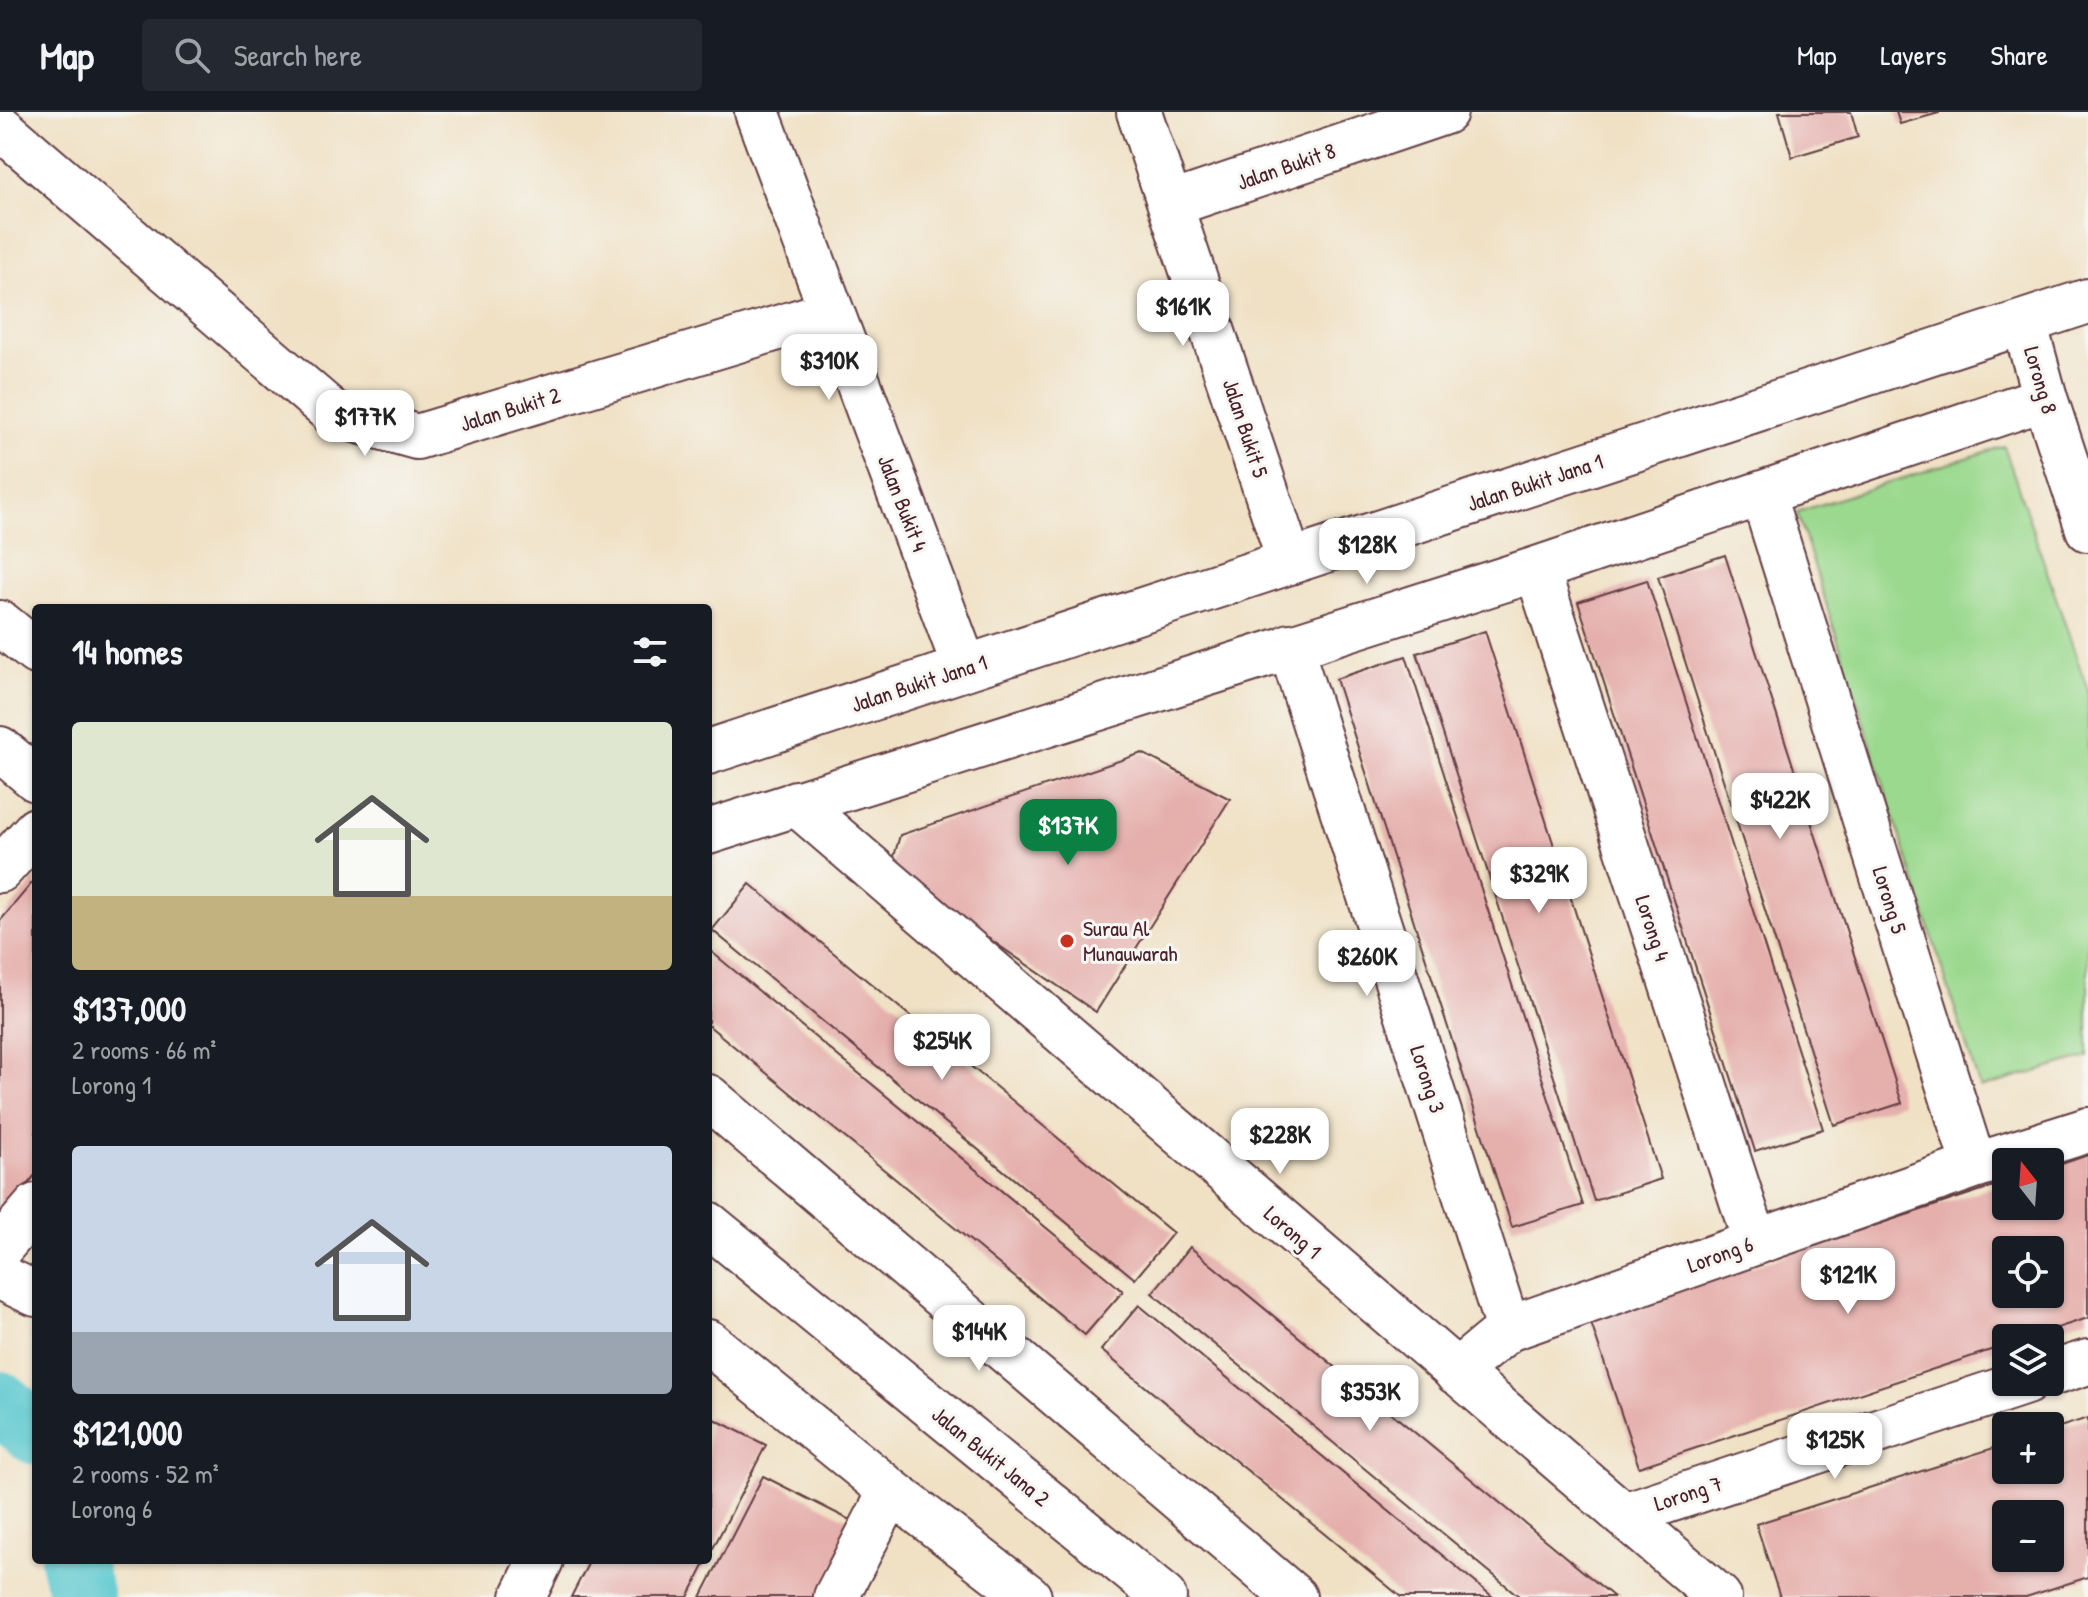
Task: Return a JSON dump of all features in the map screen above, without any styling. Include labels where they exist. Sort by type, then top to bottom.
[{"type":"street","name":"Jalan Bukit 4","points":[[757,112],[965,668]]},
{"type":"street","name":"Jalan Bukit 5","points":[[1139,112],[1290,562]]},
{"type":"street","name":"Jalan Bukit 8","points":[[1172,204],[1445,112]]},
{"type":"street","name":"Jalan Bukit 2","points":[[0,127],[334,414],[417,437],[831,312]]},
{"type":"street","name":"Jalan Bukit Jana 1","points":[[712,751],[2088,301]]},
{"type":"street","name":"Lorong 8","points":[[2024,322],[2088,529]]},
{"type":"street","points":[[712,831],[1763,496],[2045,398]]},
{"type":"street","name":"Lorong 5","points":[[1763,496],[1974,1166]]},
{"type":"street","name":"Lorong 4","points":[[1537,569],[1755,1241]]},
{"type":"street","points":[[0,623],[32,649]]},
{"type":"street","name":"Lorong 3","points":[[1290,646],[1508,1329]]},
{"type":"street","points":[[0,749],[32,776]]},
{"type":"street","name":"Lorong 1","points":[[796,803],[1719,1597]]},
{"type":"street","points":[[0,870],[32,834]]},
{"type":"street","points":[[712,1100],[1294,1597]]},
{"type":"street","name":"Lorong 6","points":[[1456,1372],[1508,1329],[1755,1241],[2088,1130]]},
{"type":"street","points":[[0,1248],[32,1211]]},
{"type":"street","name":"Jalan Bukit Jana 2","points":[[715,1245],[1164,1597]]},
{"type":"street","points":[[0,1277],[32,1292]]},
{"type":"street","points":[[712,1345],[891,1491],[1029,1597]]},
{"type":"street","points":[[2064,1370],[2088,1362]]},
{"type":"street","name":"Lorong 7","points":[[1624,1515],[1992,1393]]},
{"type":"street","points":[[836,1597],[891,1491]]},
{"type":"street","points":[[523,1597],[539,1564]]},
{"type":"green space","points":[[2004,446],[2088,691],[2088,1057],[1980,1088],[1797,512]]},
{"type":"building","points":[[1779,112],[1851,112],[1858,137],[1792,157]]},
{"type":"building","points":[[1896,112],[1939,112],[1939,113],[1900,124]]},
{"type":"building","points":[[1725,555],[1902,1103],[1834,1125],[1658,577]]},
{"type":"building","points":[[1647,580],[1823,1129],[1755,1151],[1578,602]]},
{"type":"building","points":[[1485,631],[1661,1179],[1594,1201],[1417,653]]},
{"type":"building","points":[[1406,656],[1583,1205],[1512,1227],[1336,679]]},
{"type":"building","name":"Surau Al Munauwarah","points":[[1142,753],[1230,799],[1096,1012],[890,871],[900,835]]},
{"type":"building","points":[[32,883],[32,1179],[0,1218],[0,921]]},
{"type":"building","points":[[750,884],[1173,1233],[1135,1279],[712,930]]},
{"type":"building","points":[[712,952],[1123,1291],[1085,1335],[712,1028]]},
{"type":"building","points":[[2088,1155],[2088,1318],[2064,1326],[1992,1324],[1992,1350],[1639,1467],[1590,1320],[1992,1187],[1992,1220],[2064,1220],[2064,1163]]},
{"type":"building","points":[[1190,1247],[1614,1597],[1520,1597],[1152,1293]]},
{"type":"building","points":[[1139,1305],[1493,1597],[1401,1597],[1101,1350]]},
{"type":"building","points":[[712,1418],[766,1445],[712,1550]]},
{"type":"building","points":[[2088,1418],[2088,1577],[2026,1597],[1780,1597],[1756,1524],[1992,1448],[1992,1484],[2064,1484],[2064,1426]]},
{"type":"building","points":[[763,1476],[856,1523],[818,1597],[701,1597]]},
{"type":"building","points":[[588,1564],[705,1564],[688,1597],[571,1597]]},
{"type":"waterway","points":[[0,1403],[32,1430]]},
{"type":"waterway","points":[[73,1564],[82,1597]]},
{"type":"place","name":"Surau Al Munauwarah","points":[[1067,941]]}]
